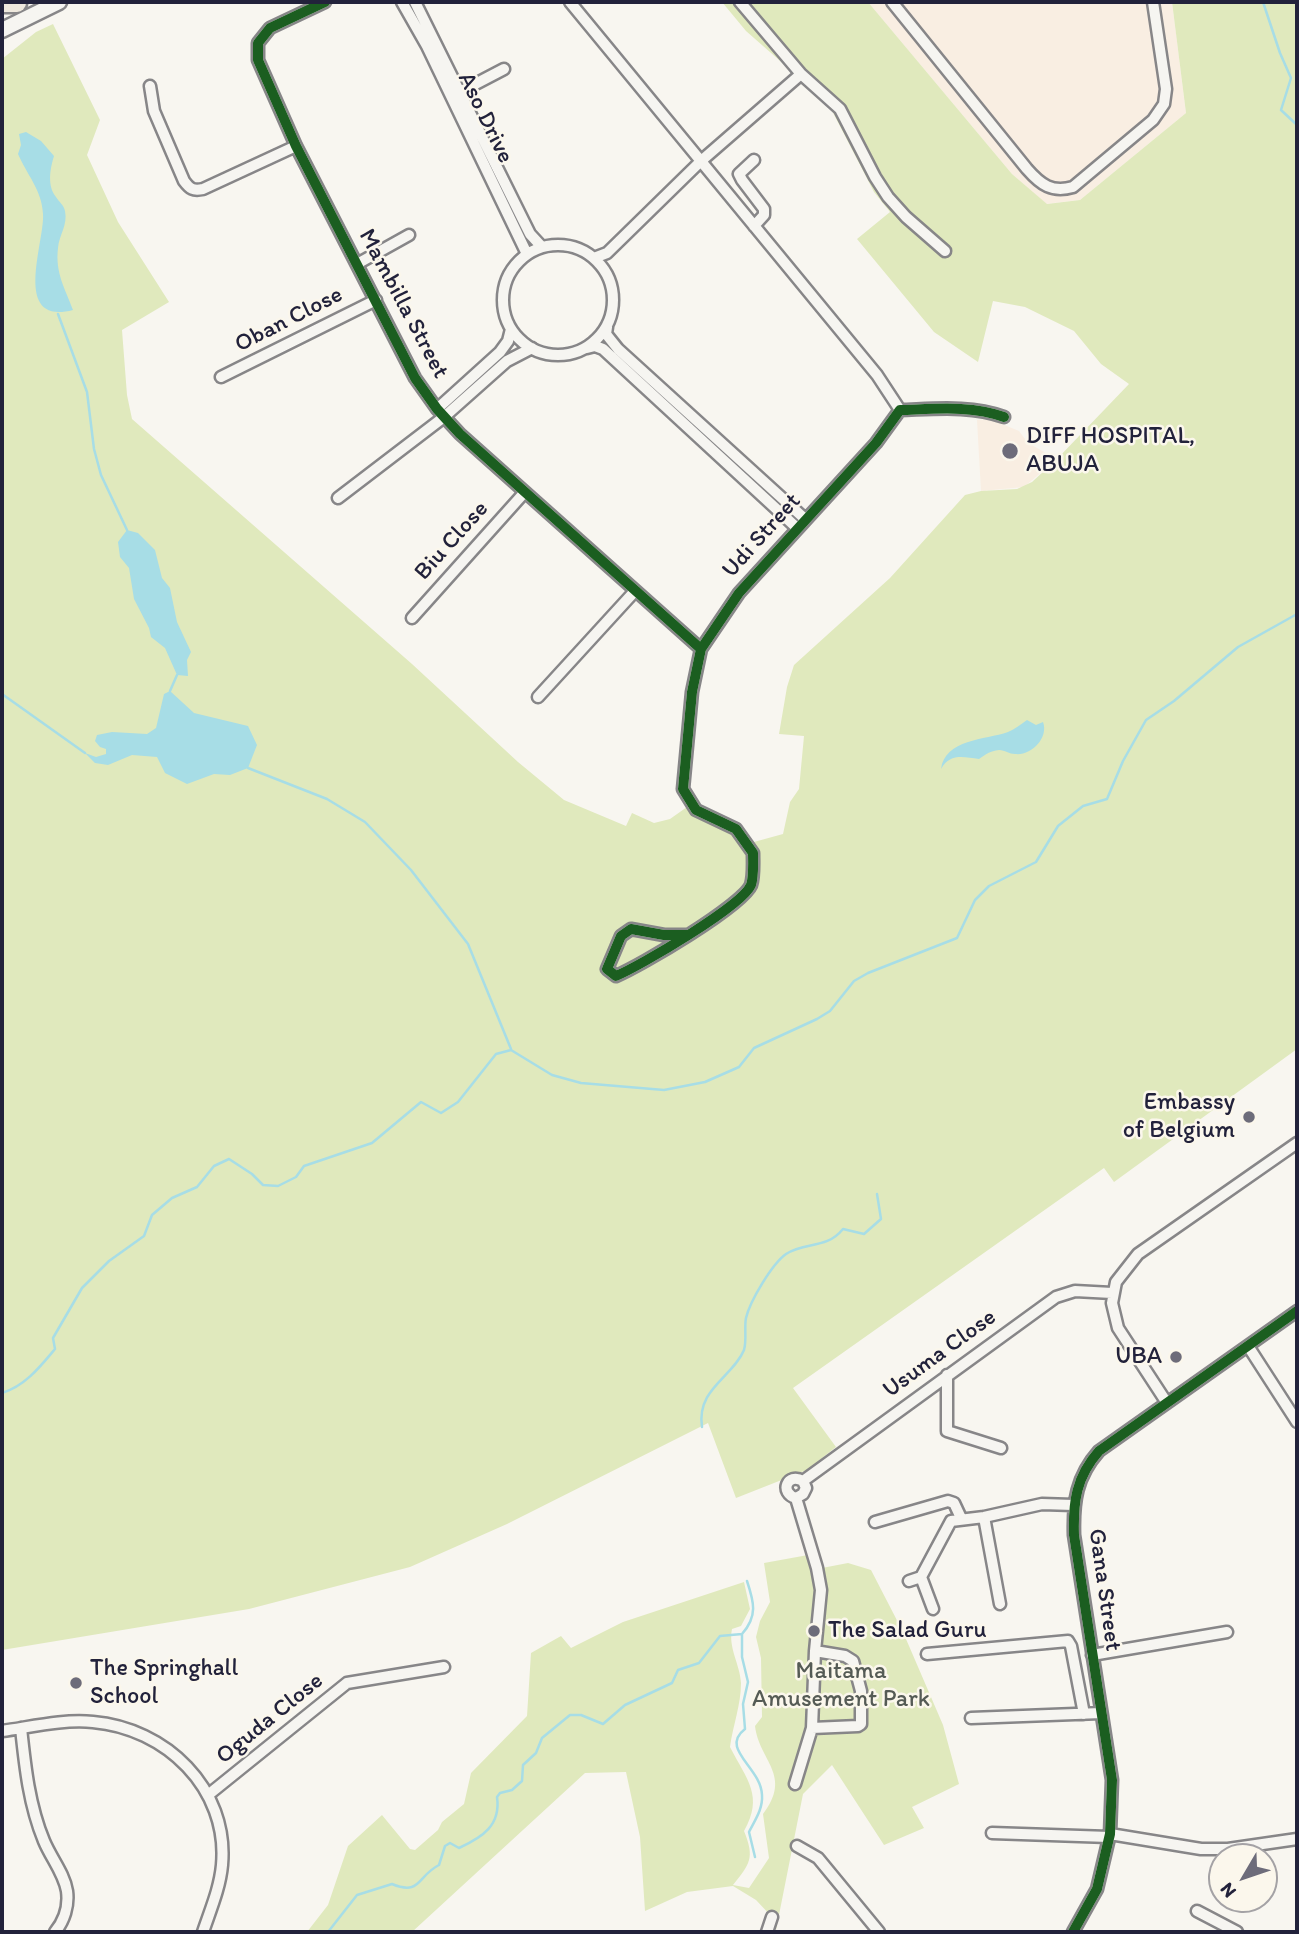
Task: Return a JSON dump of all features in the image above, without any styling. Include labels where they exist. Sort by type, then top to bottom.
[{"type":"main road","points":[[2,30],[59,2]]},
{"type":"street","name":"Mambilla Street","points":[[325,2],[270,28],[258,43],[256,51],[263,74],[296,146],[415,378],[440,413],[524,493],[701,649]]},
{"type":"street","name":"Aso Drive","points":[[402,2],[427,46],[527,254]]},
{"type":"street","name":"Aso Drive","points":[[415,2],[530,234],[542,247]]},
{"type":"street","points":[[570,2],[877,375],[900,410],[985,410],[1004,417]]},
{"type":"street","points":[[740,2],[801,74],[840,109],[888,197],[906,217],[945,251]]},
{"type":"street","points":[[892,2],[1027,170],[1050,188],[1064,189],[1073,187],[1153,120],[1164,104],[1166,89],[1153,2]]},
{"type":"street","points":[[460,92],[505,69]]},
{"type":"street","points":[[594,258],[607,253],[701,161],[801,74]]},
{"type":"street","points":[[150,86],[154,111],[188,188],[195,190],[296,146]]},
{"type":"street","points":[[754,160],[739,174],[764,209],[765,215],[754,226]]},
{"type":"street","points":[[357,264],[409,235]]},
{"type":"street","points":[[797,528],[603,349],[595,346],[565,355],[542,353],[523,342],[511,328],[505,313],[504,291],[512,270],[527,254],[542,247],[559,244],[570,246],[594,258],[606,271],[613,292],[614,304],[606,334],[618,349],[805,519]]},
{"type":"street","name":"Oban Close","points":[[221,377],[376,300]]},
{"type":"street","points":[[586,348],[608,325]]},
{"type":"street","points":[[440,413],[500,352],[508,341],[511,328]]},
{"type":"street","points":[[338,498],[507,361],[532,348]]},
{"type":"street","name":"Udi Street","points":[[687,935],[735,902],[750,886],[754,853],[736,830],[696,810],[683,789],[692,692],[701,649],[739,593],[876,443],[900,410]]},
{"type":"street","name":"Biu Close","points":[[412,618],[524,493]]},
{"type":"street","points":[[538,696],[635,591]]},
{"type":"street","points":[[631,929],[664,935],[687,935],[619,975],[616,976],[607,969],[621,936],[631,929]]},
{"type":"street","points":[[1167,1403],[1118,1328],[1113,1315],[1112,1293],[1120,1274],[1138,1254],[1297,1143]]},
{"type":"street","name":"Usuma Close","points":[[794,1784],[812,1728],[814,1651],[821,1590],[796,1498],[790,1496],[786,1490],[786,1483],[797,1477],[803,1481],[1056,1297],[1075,1290],[1112,1293]]},
{"type":"street","name":"Gana Street","points":[[1073,1932],[1097,1889],[1110,1836],[1112,1780],[1074,1535],[1073,1505],[1087,1465],[1099,1451],[1297,1311]]},
{"type":"street","points":[[1248,1346],[1297,1422]]},
{"type":"street","points":[[947,1375],[947,1431],[1001,1448]]},
{"type":"street","points":[[796,1498],[803,1494],[806,1488],[803,1481]]},
{"type":"street","points":[[875,1522],[947,1501],[954,1503],[961,1518]]},
{"type":"street","points":[[909,1581],[921,1577],[948,1523],[961,1518],[984,1517],[1042,1504],[1073,1505]]},
{"type":"street","points":[[984,1517],[1000,1604]]},
{"type":"street","points":[[921,1577],[933,1609]]},
{"type":"street","points":[[1092,1656],[1227,1632]]},
{"type":"street","points":[[927,1654],[1068,1641],[1084,1714]]},
{"type":"street","points":[[812,1728],[855,1727],[861,1724],[860,1691],[853,1661],[845,1656],[814,1651]]},
{"type":"street","name":"Oguda Close","points":[[208,1795],[347,1683],[444,1667]]},
{"type":"street","points":[[971,1718],[1101,1713]]},
{"type":"street","points":[[2,1731],[90,1721],[118,1725],[145,1734],[170,1749],[208,1795],[219,1826],[223,1862],[203,1932]]},
{"type":"street","points":[[21,1728],[32,1802],[44,1842],[61,1871],[67,1889],[65,1913],[55,1932]]},
{"type":"street","points":[[992,1833],[1110,1836],[1201,1849],[1228,1849],[1297,1839]]},
{"type":"street","points":[[797,1846],[818,1858],[868,1927],[879,1932]]},
{"type":"street","points":[[1197,1911],[1237,1932]]},
{"type":"street","points":[[767,1932],[772,1917]]},
{"type":"shaded area","points":[[868,2],[1172,2],[1186,113],[1080,200],[1046,204],[1012,174]]},
{"type":"shaded area","name":"DIFF HOSPITAL, ABUJA","points":[[990,419],[1019,431],[1028,443],[1057,459],[1024,487],[981,491],[977,420]]},
{"type":"green space","points":[[722,2],[868,2],[1012,174],[1047,204],[1080,200],[1186,113],[1172,2],[1297,2],[1297,1049],[1114,1182],[1104,1168],[793,1388],[836,1447],[807,1470],[736,1498],[708,1423],[507,1524],[410,1567],[249,1609],[2,1650],[2,59],[36,32],[53,24],[100,120],[87,155],[118,222],[169,302],[122,330],[127,395],[132,419],[564,800],[626,826],[632,813],[654,823],[670,819],[687,807],[700,819],[716,823],[728,830],[743,845],[783,834],[790,802],[799,789],[804,736],[779,734],[787,687],[794,665],[890,578],[965,495],[981,491],[1017,489],[1032,482],[1129,384],[1101,364],[1074,331],[1025,307],[993,301],[978,362],[934,332],[857,239],[890,212],[874,192],[828,103],[746,31]]},
{"type":"green space","name":"Maitama Amusement Park","points":[[819,1553],[822,1568],[848,1563],[871,1570],[903,1632],[943,1725],[959,1784],[912,1807],[924,1828],[884,1845],[832,1765],[803,1794],[776,1930],[772,1917],[756,1900],[733,1886],[687,1892],[645,1911],[640,1837],[626,1772],[585,1773],[412,1932],[307,1932],[328,1905],[348,1846],[382,1815],[410,1849],[415,1850],[464,1804],[471,1773],[527,1716],[531,1653],[561,1636],[571,1648],[623,1622],[744,1582],[750,1609],[741,1626],[732,1629],[731,1636],[741,1683],[730,1747],[747,1779],[753,1798],[750,1819],[744,1831],[749,1860],[733,1885],[749,1888],[769,1858],[763,1814],[775,1789],[775,1778],[755,1726],[762,1717],[761,1658],[756,1637],[760,1621],[770,1602],[764,1563]]},
{"type":"water","points":[[26,132],[41,141],[54,156],[51,188],[64,207],[66,216],[57,257],[61,280],[73,310],[54,312],[42,306],[37,294],[37,261],[43,214],[37,190],[18,154],[21,145],[19,134]]},
{"type":"water","points":[[127,530],[138,533],[155,550],[162,578],[170,588],[177,622],[191,652],[187,660],[188,676],[177,675],[165,648],[151,637],[134,599],[129,568],[120,557],[118,542]]},
{"type":"water","points":[[170,691],[194,713],[248,726],[257,745],[248,768],[230,775],[214,774],[187,784],[165,773],[157,757],[132,755],[108,765],[95,763],[85,753],[96,757],[106,754],[106,749],[95,741],[97,735],[112,732],[147,734],[156,728],[164,694]]},
{"type":"water","points":[[1027,720],[1036,725],[1043,722],[1044,728],[1041,740],[1027,752],[1013,754],[996,750],[979,759],[957,757],[948,760],[941,769],[944,759],[958,746],[1008,732]]},
{"type":"waterway","points":[[1263,2],[1291,78],[1281,110],[1297,125]]},
{"type":"waterway","points":[[58,314],[87,392],[94,449],[101,475],[127,530]]},
{"type":"waterway","points":[[2,1393],[25,1381],[55,1349],[53,1338],[82,1288],[109,1261],[144,1236],[152,1215],[172,1198],[197,1187],[214,1166],[229,1159],[263,1185],[278,1186],[296,1177],[304,1166],[372,1143],[421,1102],[441,1113],[458,1102],[496,1054],[511,1050],[552,1075],[581,1083],[664,1090],[705,1082],[739,1067],[754,1048],[830,1011],[854,981],[957,938],[975,900],[989,886],[1036,862],[1058,826],[1083,806],[1107,799],[1123,761],[1146,720],[1174,701],[1238,647],[1297,614]]},
{"type":"waterway","points":[[170,691],[177,675]]},
{"type":"waterway","points":[[2,694],[85,753]]},
{"type":"waterway","points":[[248,768],[327,799],[365,822],[411,870],[468,944],[511,1049]]},
{"type":"waterway","points":[[702,1427],[704,1403],[739,1360],[744,1350],[748,1311],[774,1266],[793,1250],[823,1243],[843,1229],[864,1234],[881,1219],[877,1194]]},
{"type":"waterway","points":[[747,1581],[753,1609],[751,1621],[742,1634],[742,1657],[748,1682],[743,1704],[745,1729],[738,1736],[737,1744],[760,1785],[762,1795],[760,1810],[749,1832],[755,1857]]},
{"type":"waterway","points":[[328,1932],[357,1895],[392,1884],[408,1888],[414,1886],[439,1865],[445,1846],[450,1843],[459,1848],[483,1834],[493,1823],[498,1807],[497,1797],[500,1793],[512,1790],[522,1781],[523,1765],[536,1753],[542,1738],[570,1715],[581,1715],[603,1724],[625,1705],[672,1683],[678,1670],[699,1663],[720,1636],[742,1634]]},
{"type":"cycle path","points":[[325,2],[270,28],[258,43],[258,60],[296,146],[415,378],[437,409],[460,434],[701,649]]},
{"type":"cycle path","points":[[687,935],[664,935],[631,929],[621,936],[607,969],[616,976],[646,961],[711,920],[729,907],[744,895],[751,885],[753,853],[736,829],[696,810],[683,789],[692,692],[701,649],[739,593],[876,443],[900,410],[966,409],[1004,417]]},
{"type":"cycle path","points":[[1073,1932],[1097,1889],[1110,1834],[1112,1780],[1074,1535],[1075,1501],[1081,1480],[1099,1451],[1297,1311]]},
{"type":"place","name":"DIFF HOSPITAL, ABUJA","points":[[1010,451]]},
{"type":"place","name":"Embassy of Belgium","points":[[1249,1117]]},
{"type":"place","name":"UBA","points":[[1176,1357]]},
{"type":"place","name":"The Salad Guru","points":[[814,1631]]},
{"type":"place","name":"The Springhall School","points":[[76,1683]]}]
